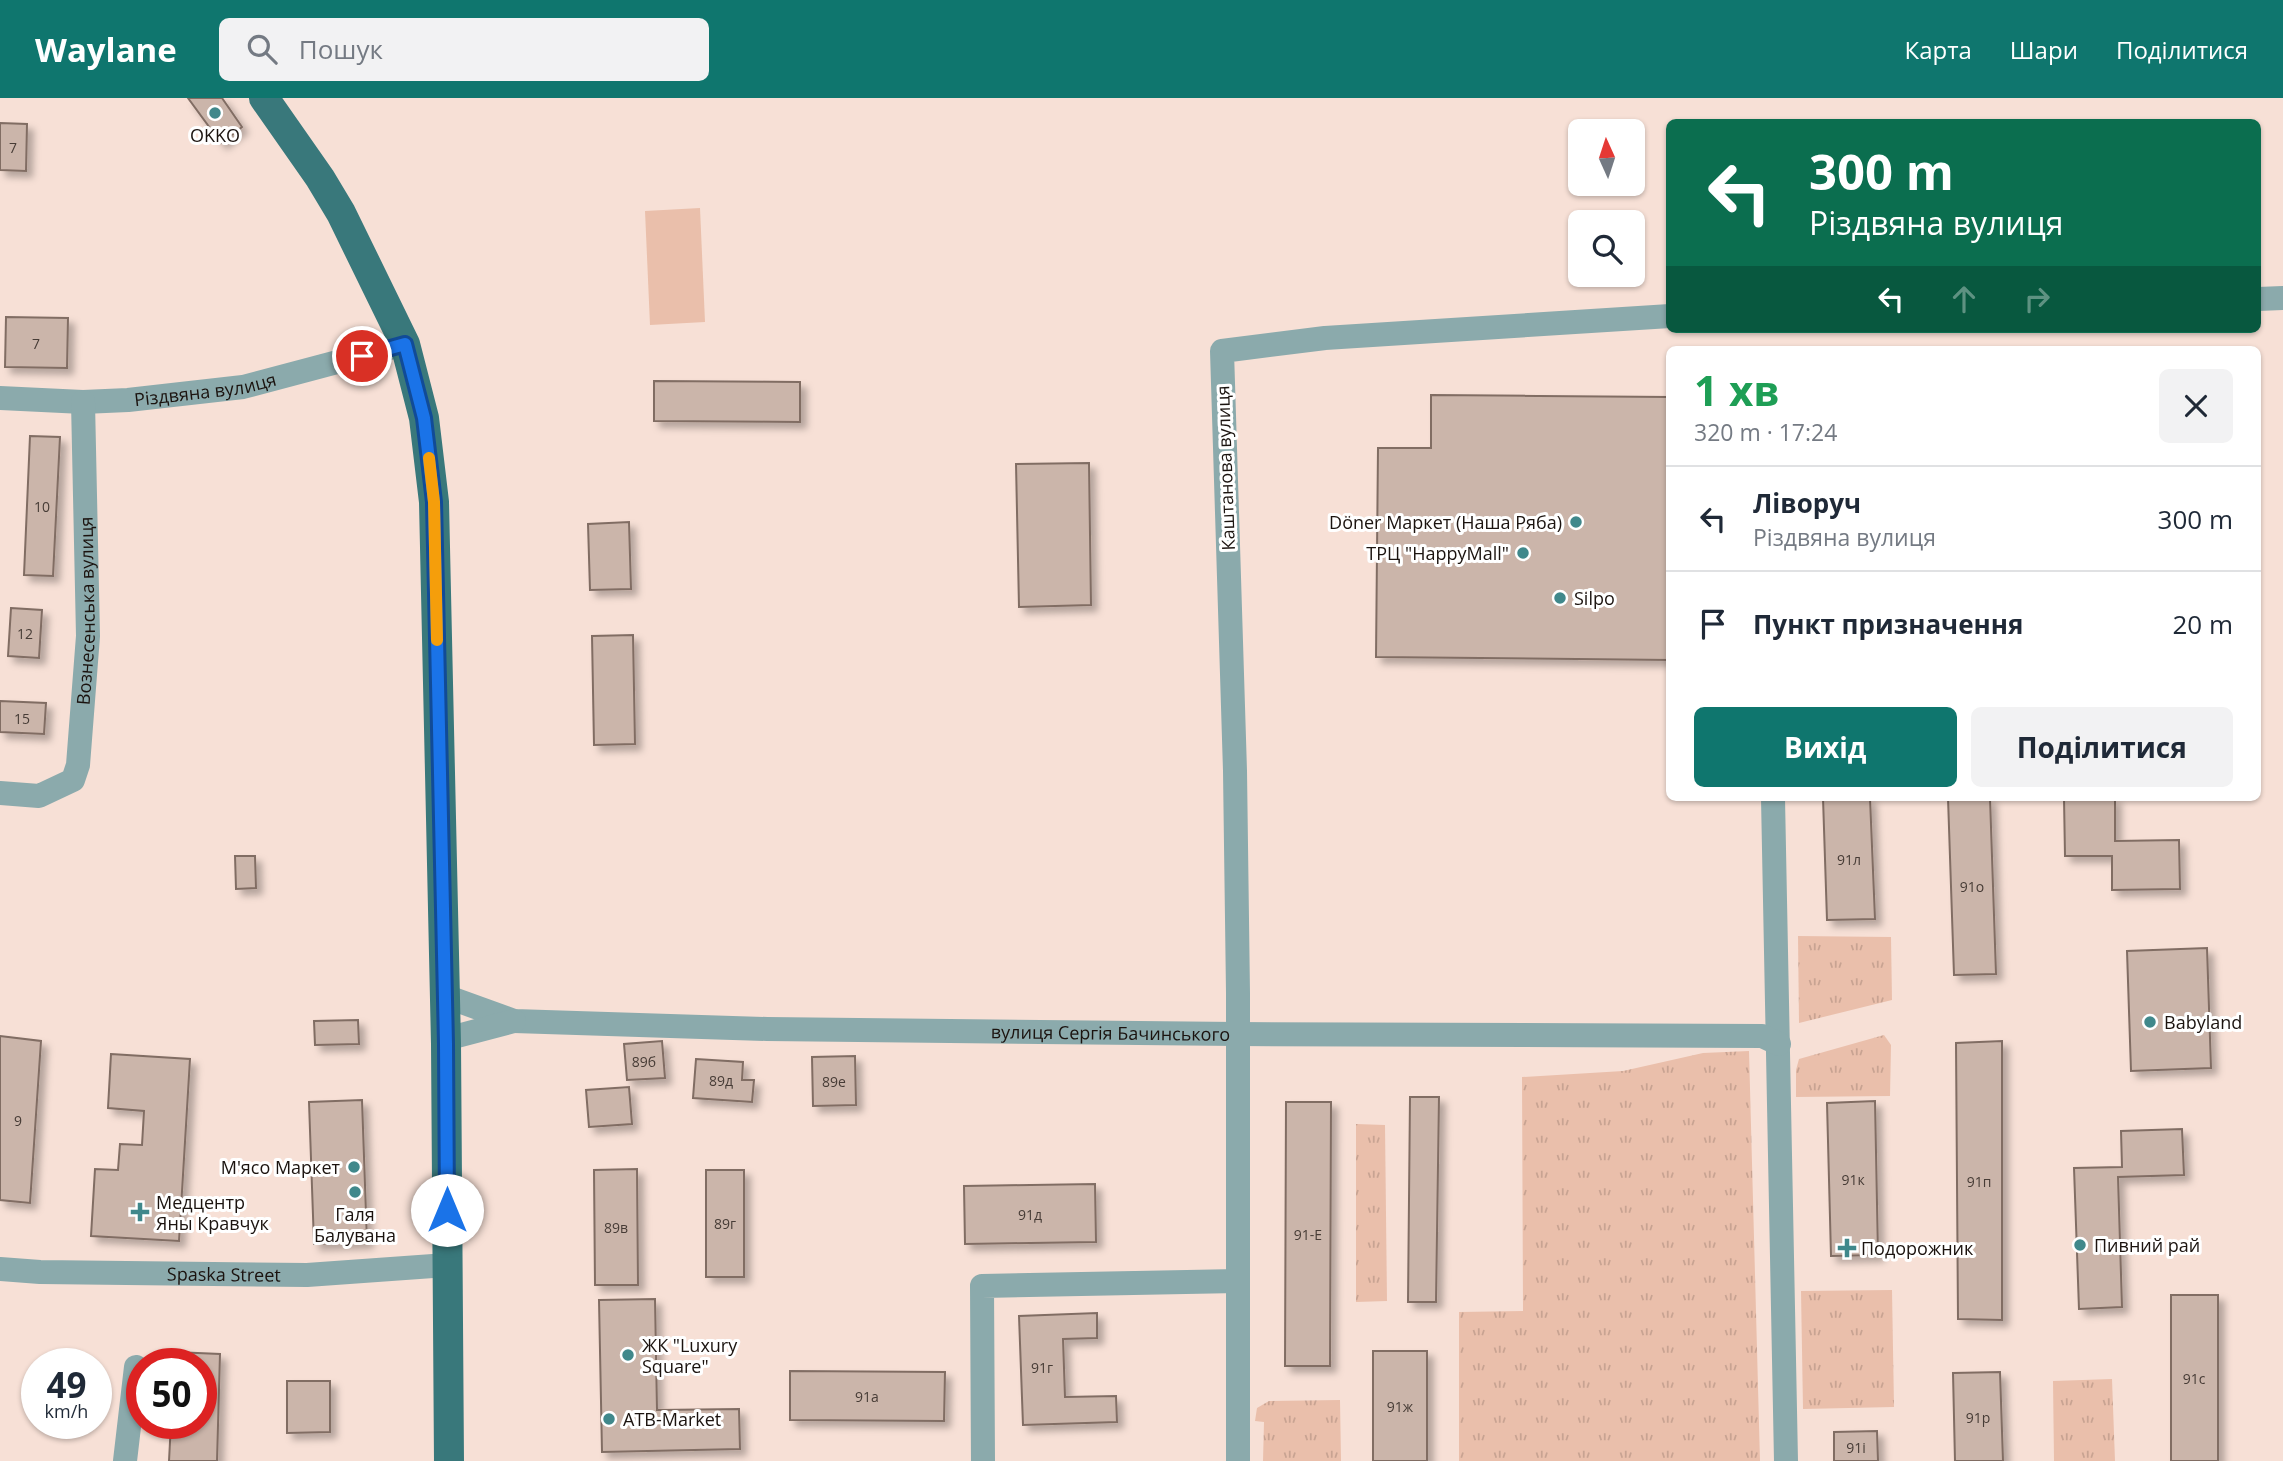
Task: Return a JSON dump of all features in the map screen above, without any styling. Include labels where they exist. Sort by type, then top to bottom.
[{"type":"main road","points":[[264,98],[341,213],[405,344],[424,418],[434,502],[446,1039],[449,1461]]},
{"type":"street","points":[[2261,299],[2283,298]]},
{"type":"street","name":"Каштанова вулиця","points":[[1237,1034],[1235,771],[1222,351],[1325,338],[1666,316]]},
{"type":"street","name":"Різдвяна вулиця","points":[[0,398],[83,402],[128,400],[243,387],[405,344]]},
{"type":"street","name":"Вознесенська вулиця","points":[[0,793],[39,796],[73,780],[78,765],[88,636],[83,402]]},
{"type":"street","points":[[1773,801],[1786,1461]]},
{"type":"street","name":"вулиця Сергія Бачинського","points":[[445,996],[514,1021],[767,1029],[1762,1036],[1779,1044]]},
{"type":"street","points":[[446,1039],[514,1021]]},
{"type":"street","points":[[1237,1034],[1238,1461]]},
{"type":"street","name":"Spaska Street","points":[[0,1269],[40,1272],[307,1275],[447,1265]]},
{"type":"street","points":[[983,1461],[982,1286],[1238,1281]]},
{"type":"street","points":[[125,1461],[128,1439]]},
{"type":"green space","points":[[700,208],[705,322],[650,325],[645,211]]},
{"type":"green space","points":[[1798,936],[1891,937],[1892,1000],[1799,1023]]},
{"type":"green space","points":[[1884,1035],[1891,1045],[1890,1096],[1796,1097],[1796,1070],[1799,1059]]},
{"type":"green space","points":[[1749,1051],[1760,1461],[1459,1461],[1459,1312],[1523,1311],[1522,1077],[1623,1071],[1703,1053]]},
{"type":"green space","points":[[1356,1124],[1385,1125],[1387,1301],[1356,1302]]},
{"type":"green space","points":[[1892,1290],[1894,1407],[1803,1409],[1801,1291]]},
{"type":"green space","points":[[2112,1379],[2115,1461],[2054,1461],[2053,1381]]},
{"type":"green space","points":[[1340,1400],[1341,1461],[1263,1461],[1264,1422],[1255,1421],[1257,1408],[1269,1401]]},
{"type":"building","name":"OKKO","points":[[188,98],[222,98],[242,127],[221,143]]},
{"type":"building","points":[[0,123],[27,124],[26,171],[0,170]]},
{"type":"building","points":[[6,317],[68,318],[67,368],[5,367]]},
{"type":"building","points":[[654,381],[800,382],[800,422],[654,421]]},
{"type":"building","name":"ТРЦ \"HappyMall\"","points":[[1431,395],[1666,397],[1666,660],[1376,657],[1378,448],[1431,448]]},
{"type":"building","points":[[30,436],[60,437],[53,576],[24,575]]},
{"type":"building","points":[[1089,463],[1091,605],[1019,607],[1016,464]]},
{"type":"building","points":[[629,522],[631,589],[590,590],[588,524]]},
{"type":"building","points":[[11,608],[42,610],[39,658],[8,656]]},
{"type":"building","points":[[633,635],[635,744],[594,745],[592,636]]},
{"type":"building","points":[[0,701],[46,703],[44,734],[0,732]]},
{"type":"building","points":[[1823,801],[1870,801],[1875,919],[1827,920]]},
{"type":"building","points":[[1948,801],[1990,801],[1996,974],[1954,975]]},
{"type":"building","points":[[2064,801],[2115,801],[2115,841],[2179,840],[2180,889],[2112,890],[2112,856],[2065,856]]},
{"type":"building","points":[[235,856],[255,856],[256,888],[236,889]]},
{"type":"building","points":[[2207,948],[2211,1068],[2131,1071],[2127,951]]},
{"type":"building","points":[[358,1020],[359,1044],[315,1045],[314,1021]]},
{"type":"building","points":[[0,1036],[41,1041],[30,1203],[0,1200]]},
{"type":"building","points":[[662,1041],[665,1078],[627,1080],[624,1044]]},
{"type":"building","points":[[2002,1041],[2002,1320],[1958,1319],[1956,1043]]},
{"type":"building","points":[[111,1054],[190,1059],[179,1241],[91,1236],[95,1169],[118,1170],[120,1144],[142,1145],[144,1111],[108,1108]]},
{"type":"building","points":[[855,1056],[856,1105],[813,1106],[812,1057]]},
{"type":"building","points":[[696,1059],[743,1062],[742,1080],[754,1080],[752,1102],[693,1098]]},
{"type":"building","points":[[629,1087],[632,1124],[589,1127],[586,1090]]},
{"type":"building","points":[[1410,1097],[1439,1097],[1436,1302],[1408,1302]]},
{"type":"building","points":[[362,1100],[367,1242],[314,1244],[309,1102]]},
{"type":"building","points":[[1875,1101],[1878,1255],[1831,1256],[1827,1103]]},
{"type":"building","points":[[1286,1102],[1331,1102],[1330,1366],[1285,1366]]},
{"type":"building","points":[[2182,1129],[2184,1175],[2118,1177],[2122,1307],[2079,1309],[2074,1168],[2122,1167],[2121,1131]]},
{"type":"building","points":[[637,1169],[638,1285],[595,1285],[594,1170]]},
{"type":"building","points":[[706,1170],[744,1170],[744,1277],[706,1277]]},
{"type":"building","points":[[1095,1184],[1096,1242],[965,1244],[964,1186]]},
{"type":"building","points":[[2171,1295],[2218,1295],[2218,1461],[2171,1461]]},
{"type":"building","name":"ЖК \"Luxury Square\"","points":[[655,1299],[657,1410],[739,1409],[740,1449],[602,1452],[599,1300]]},
{"type":"building","points":[[1097,1313],[1097,1338],[1063,1339],[1065,1397],[1116,1396],[1117,1422],[1023,1425],[1019,1316]]},
{"type":"building","points":[[1373,1351],[1427,1351],[1427,1461],[1373,1461]]},
{"type":"building","points":[[217,1354],[220,1354],[217,1461],[169,1461],[170,1439],[217,1439]]},
{"type":"building","points":[[790,1371],[945,1372],[944,1421],[790,1420]]},
{"type":"building","points":[[2000,1372],[2003,1461],[1955,1461],[1953,1373]]},
{"type":"building","points":[[287,1381],[330,1381],[330,1432],[287,1433]]},
{"type":"building","points":[[1877,1431],[1878,1461],[1834,1461],[1834,1432]]},
{"type":"slow traffic","points":[[429,458],[434,502],[437,640]]},
{"type":"place","name":"OKKO","points":[[215,113]]},
{"type":"place","name":"Döner Maркет (Наша Ряба)","points":[[1576,522]]},
{"type":"place","name":"ТРЦ \"HappyMall\"","points":[[1523,553]]},
{"type":"place","name":"Silpo","points":[[1560,598]]},
{"type":"place","name":"Babyland","points":[[2150,1022]]},
{"type":"place","name":"М'ясо Маркет","points":[[354,1167]]},
{"type":"place","name":"Галя Балувана","points":[[355,1192]]},
{"type":"place","name":"Медцентр Яны Кравчук","points":[[140,1212]]},
{"type":"place","name":"Пивний рай","points":[[2080,1245]]},
{"type":"place","name":"Подорожник","points":[[1847,1248]]},
{"type":"place","name":"ЖК \"Luxury Square\"","points":[[628,1355]]},
{"type":"place","name":"ATB-Market","points":[[609,1419]]},
{"type":"route","points":[[362,356],[405,344],[424,418],[434,502],[447,1210]]}]
